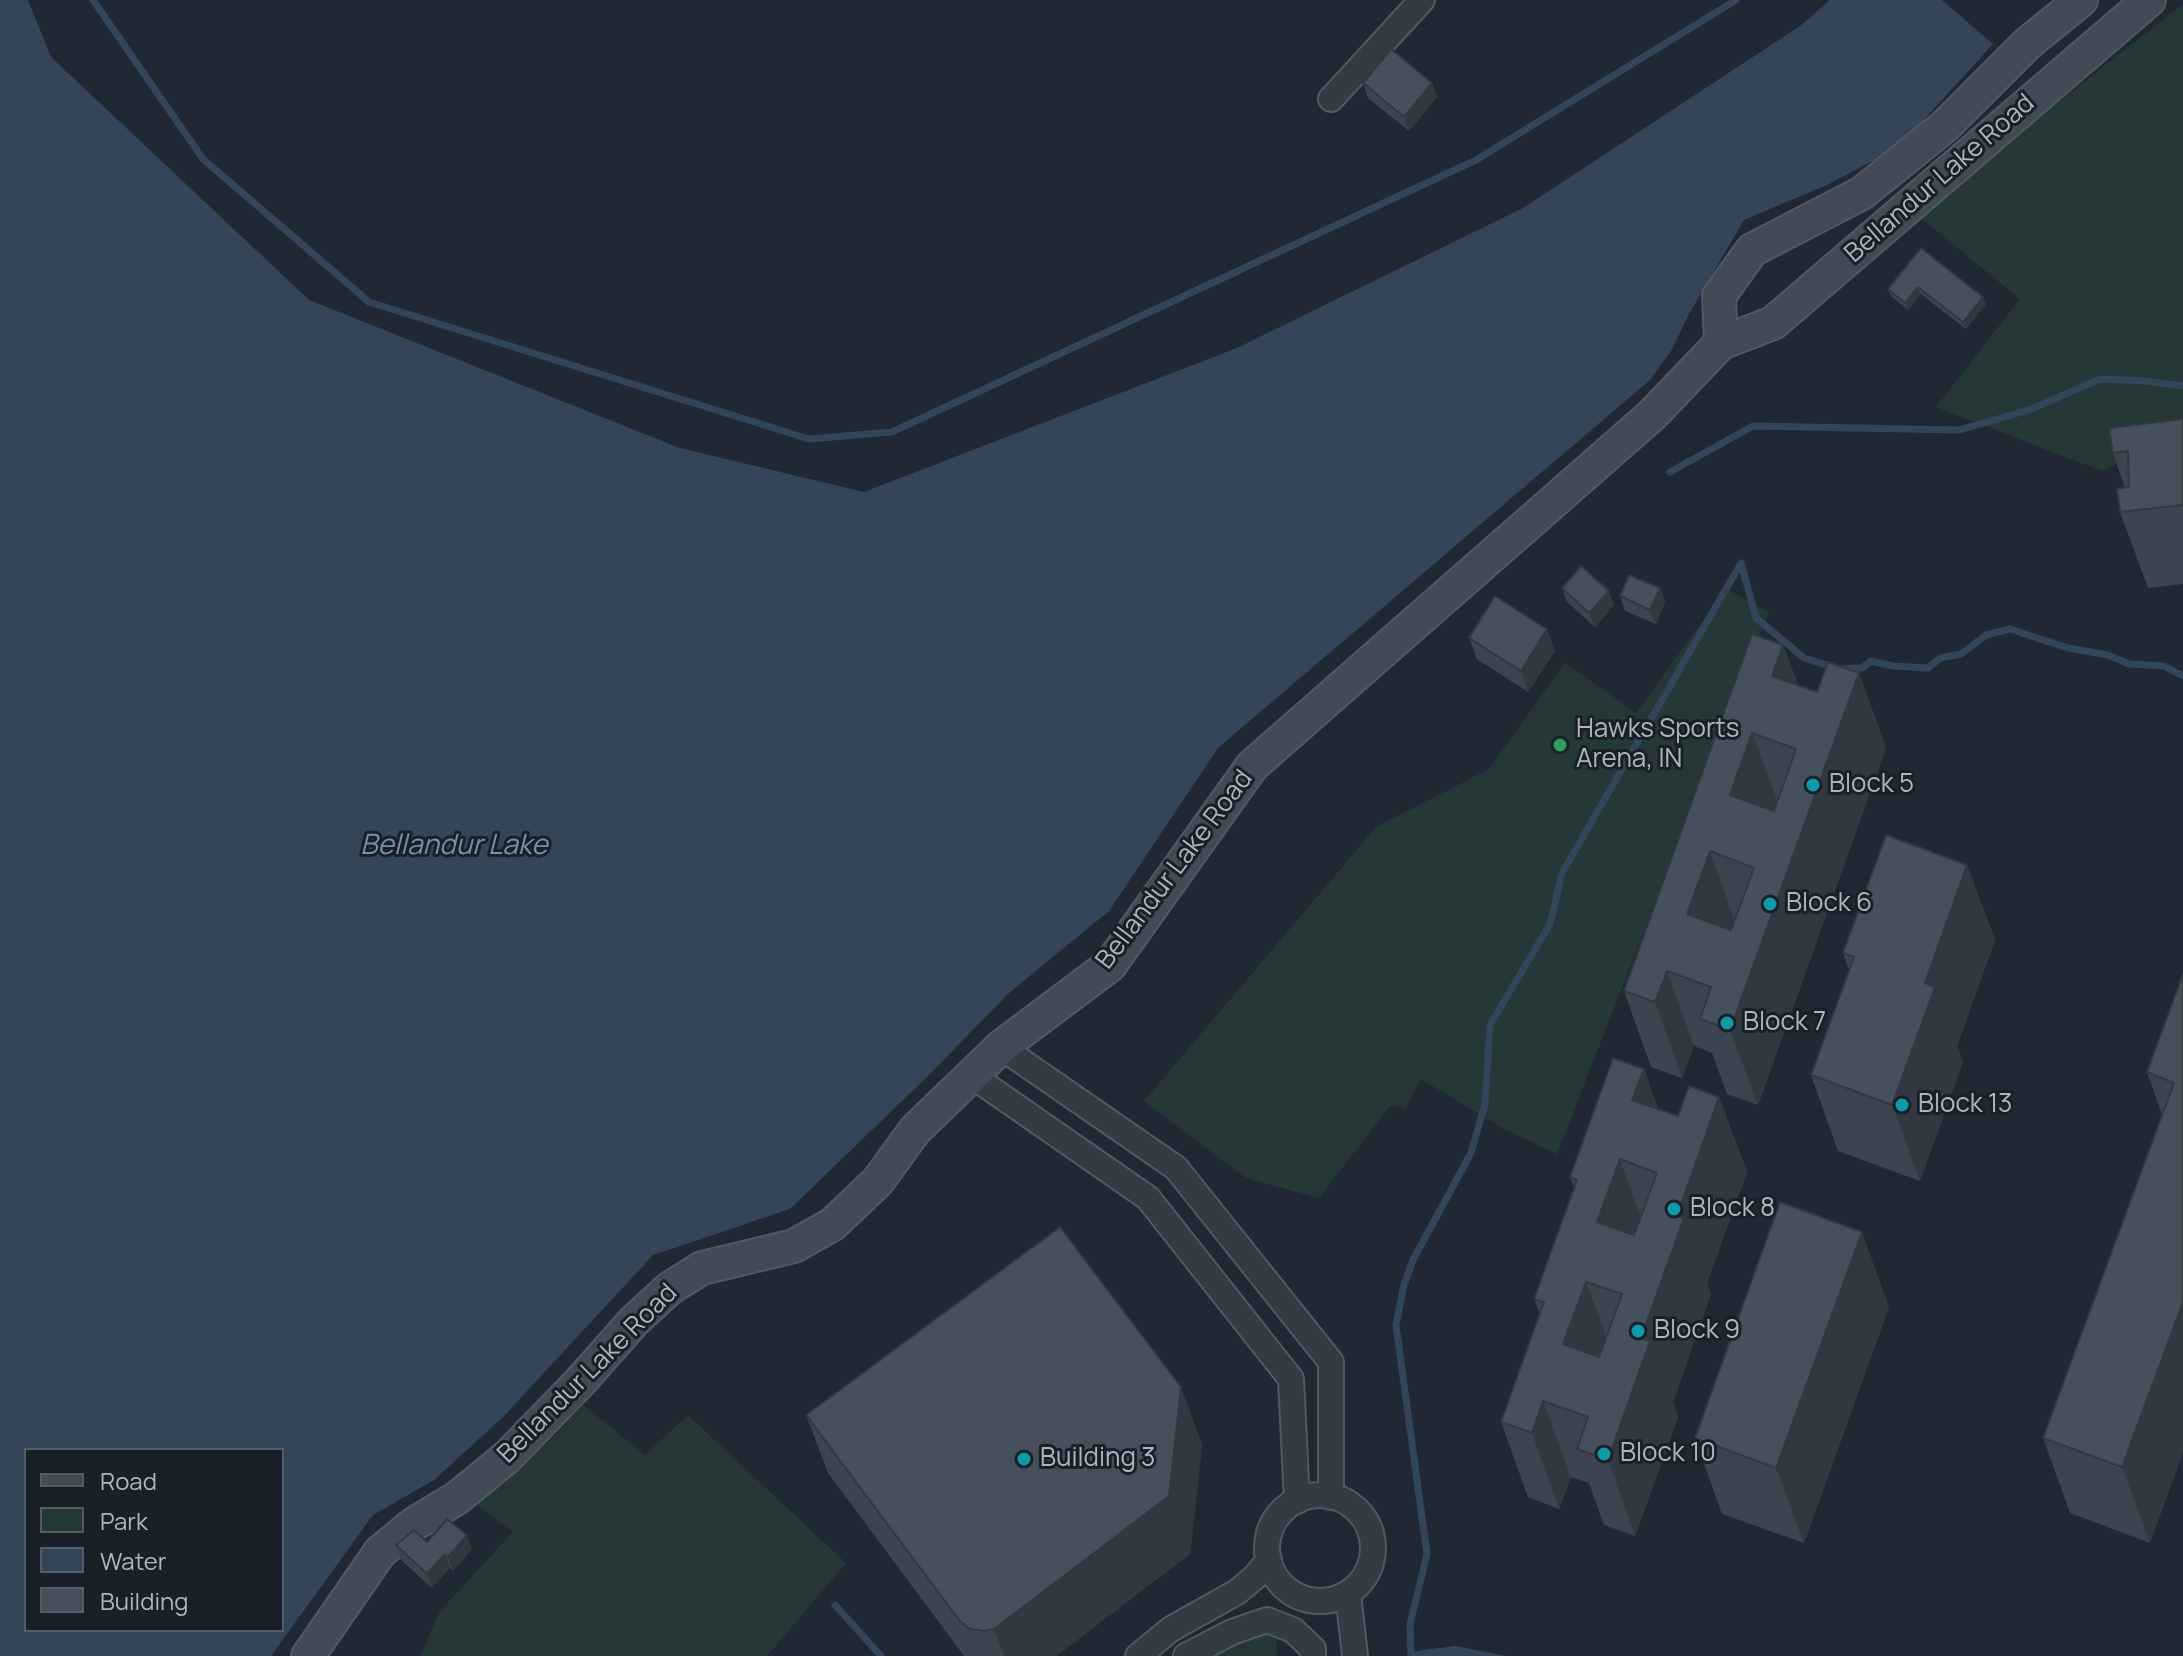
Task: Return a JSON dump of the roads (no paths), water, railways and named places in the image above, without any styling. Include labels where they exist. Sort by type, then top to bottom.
[{"type":"street","points":[[1331,99],[1422,0]]},
{"type":"street","name":"Bellandur Lake Road","points":[[1721,343],[1719,296],[1752,250],[1862,193],[1945,126],[2028,43],[2081,0]]},
{"type":"street","name":"Bellandur Lake Road","points":[[308,1656],[380,1552],[414,1524],[457,1498],[507,1457],[634,1321],[670,1288],[702,1268],[794,1246],[833,1224],[878,1181],[915,1130],[971,1075],[1001,1047],[1110,965],[1252,766],[1652,415],[1721,343],[1773,323],[2149,0]]},
{"type":"street","points":[[1001,1047],[1176,1168],[1331,1362],[1331,1497]]},
{"type":"street","points":[[971,1075],[1148,1198],[1291,1379],[1297,1501]]},
{"type":"street","points":[[1309,1496],[1331,1497],[1347,1502],[1358,1511],[1372,1534],[1372,1563],[1366,1576],[1348,1593],[1331,1600],[1303,1598],[1280,1582],[1269,1560],[1267,1543],[1270,1530],[1285,1508],[1297,1501],[1309,1496]]},
{"type":"street","points":[[1138,1656],[1171,1629],[1237,1592],[1269,1560]]},
{"type":"street","points":[[1348,1593],[1355,1652]]},
{"type":"street","points":[[1186,1656],[1232,1632],[1267,1620],[1293,1630],[1313,1652]]},
{"type":"water","name":"Bellandur Lake","points":[[0,0],[28,0],[51,57],[309,300],[680,448],[864,492],[1237,348],[1523,208],[1800,26],[1830,0],[1942,0],[1993,44],[1899,147],[1827,185],[1744,220],[1671,351],[1650,380],[1218,748],[1109,911],[1009,993],[790,1209],[653,1255],[504,1416],[434,1480],[373,1515],[271,1656],[0,1656]]},
{"type":"water","points":[[1456,1646],[1506,1656],[1409,1656],[1408,1653]]},
{"type":"waterway","points":[[93,0],[203,159],[369,302],[809,439],[892,432],[1476,160],[1736,0]]},
{"type":"waterway","points":[[1670,472],[1753,426],[1959,430],[2029,410],[2100,379],[2183,386]]},
{"type":"waterway","points":[[1741,563],[1756,618],[1804,658],[1840,669],[1862,668],[1871,661],[1928,668],[1940,658],[1961,654],[1986,635],[2010,629],[2068,648],[2108,655],[2129,664],[2164,666],[2183,676]]},
{"type":"waterway","points":[[1411,1656],[1410,1624],[1427,1554],[1396,1325],[1404,1285],[1413,1260],[1471,1153],[1485,1104],[1490,1025],[1550,924],[1562,873],[1741,563]]},
{"type":"waterway","points":[[835,1605],[881,1656]]},
{"type":"place","name":"Hawks Sports Arena, IN","points":[[1560,745]]},
{"type":"place","name":"Block 5","points":[[1813,785]]},
{"type":"place","name":"Block 6","points":[[1770,904]]},
{"type":"place","name":"Block 7","points":[[1727,1023]]},
{"type":"place","name":"Block 13","points":[[1902,1105]]},
{"type":"place","name":"Block 8","points":[[1674,1209]]},
{"type":"place","name":"Block 9","points":[[1638,1331]]},
{"type":"place","name":"Block 10","points":[[1604,1454]]},
{"type":"place","name":"Building 3","points":[[1024,1459]]}]
